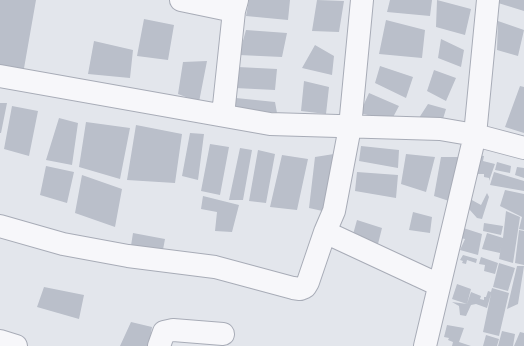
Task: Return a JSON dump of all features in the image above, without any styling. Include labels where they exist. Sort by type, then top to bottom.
[{"type":"street","points":[[181,0],[236,6],[223,115]]},
{"type":"street","points":[[0,226],[70,245],[128,256],[215,267],[300,289],[304,287],[308,282],[325,232],[334,211],[350,127],[362,0]]},
{"type":"street","points":[[425,346],[475,135],[488,0]]},
{"type":"street","points":[[0,76],[270,124],[440,130],[475,135],[524,148]]},
{"type":"street","points":[[325,232],[439,285]]},
{"type":"street","points":[[159,346],[164,332],[173,330],[222,334]]},
{"type":"street","points":[[0,341],[16,346]]},
{"type":"building","points":[[0,0],[36,0],[23,74],[0,68]]},
{"type":"building","points":[[249,0],[290,0],[288,20],[246,16]]},
{"type":"building","points":[[317,0],[344,1],[339,32],[312,31]]},
{"type":"building","points":[[390,0],[432,0],[430,16],[387,12]]},
{"type":"building","points":[[437,0],[471,9],[465,35],[436,27]]},
{"type":"building","points":[[496,0],[524,0],[524,11],[495,2]]},
{"type":"building","points":[[144,19],[174,25],[168,60],[137,56]]},
{"type":"building","points":[[386,20],[425,30],[422,58],[379,54]]},
{"type":"building","points":[[498,21],[524,30],[518,56],[497,50]]},
{"type":"building","points":[[246,30],[287,33],[282,57],[239,55]]},
{"type":"building","points":[[441,39],[464,50],[461,67],[438,58]]},
{"type":"building","points":[[94,41],[133,50],[130,78],[88,74]]},
{"type":"building","points":[[315,45],[334,56],[332,75],[302,68]]},
{"type":"building","points":[[207,61],[199,102],[178,94],[183,62]]},
{"type":"building","points":[[380,66],[413,77],[406,98],[375,83]]},
{"type":"building","points":[[238,67],[277,69],[275,90],[235,88]]},
{"type":"building","points":[[434,70],[456,78],[446,101],[427,91]]},
{"type":"building","points":[[304,81],[329,87],[326,114],[301,111]]},
{"type":"building","points":[[520,86],[524,87],[524,133],[505,127]]},
{"type":"building","points":[[369,93],[399,106],[391,121],[360,113]]},
{"type":"building","points":[[236,98],[275,102],[277,113],[233,108]]},
{"type":"building","points":[[0,103],[7,103],[1,133],[0,133]]},
{"type":"building","points":[[428,104],[446,109],[440,129],[417,121]]},
{"type":"building","points":[[12,106],[38,111],[29,156],[4,149]]},
{"type":"building","points":[[59,118],[78,123],[72,165],[46,160]]},
{"type":"building","points":[[86,122],[130,128],[120,179],[79,167]]},
{"type":"building","points":[[136,125],[182,134],[175,183],[127,180]]},
{"type":"building","points":[[190,133],[204,134],[198,180],[182,176]]},
{"type":"building","points":[[210,144],[229,147],[220,195],[201,191]]},
{"type":"building","points":[[361,146],[399,150],[398,168],[359,161]]},
{"type":"building","points":[[240,148],[252,150],[243,200],[229,200]]},
{"type":"building","points":[[258,150],[275,154],[266,203],[249,201]]},
{"type":"building","points":[[334,154],[327,212],[309,208],[315,157]]},
{"type":"building","points":[[406,154],[435,157],[426,192],[401,184]]},
{"type":"building","points":[[282,155],[308,159],[297,210],[270,207]]},
{"type":"building","points":[[477,155],[484,156],[483,161],[495,164],[489,181],[489,178],[484,177],[484,174],[476,174]]},
{"type":"building","points":[[441,157],[462,157],[455,203],[434,196]]},
{"type":"building","points":[[497,162],[511,166],[510,173],[495,170]]},
{"type":"building","points":[[46,166],[74,172],[67,203],[40,195]]},
{"type":"building","points":[[517,167],[524,168],[524,178],[515,175]]},
{"type":"building","points":[[357,172],[398,175],[396,198],[355,191]]},
{"type":"building","points":[[494,172],[524,181],[524,191],[490,185]]},
{"type":"building","points":[[82,175],[122,189],[115,227],[75,213]]},
{"type":"building","points":[[505,190],[524,194],[524,230],[519,229],[522,217],[500,206]]},
{"type":"building","points":[[487,193],[489,197],[482,219],[477,218],[469,209],[467,214],[470,199],[481,205]]},
{"type":"building","points":[[203,196],[239,205],[232,232],[215,231],[217,212],[201,209]]},
{"type":"building","points":[[506,211],[520,217],[513,263],[499,259],[502,242],[500,253],[482,249],[487,233],[503,238]]},
{"type":"building","points":[[413,212],[432,217],[430,233],[409,230]]},
{"type":"building","points":[[357,220],[382,228],[378,244],[352,238]]},
{"type":"building","points":[[484,223],[503,226],[501,235],[483,231]]},
{"type":"building","points":[[454,225],[482,234],[478,255],[460,250],[465,239],[452,236]]},
{"type":"building","points":[[519,230],[524,231],[524,265],[515,263]]},
{"type":"building","points":[[133,233],[165,239],[162,255],[130,252]]},
{"type":"building","points":[[463,255],[477,259],[476,263],[467,260],[466,264],[462,263],[463,261],[460,260]]},
{"type":"building","points":[[481,257],[498,263],[495,274],[484,271],[485,265],[479,264]]},
{"type":"building","points":[[499,263],[515,268],[508,291],[493,287]]},
{"type":"building","points":[[517,266],[524,266],[518,304],[507,309]]},
{"type":"building","points":[[457,284],[471,289],[467,304],[452,299]]},
{"type":"building","points":[[44,287],[84,295],[79,319],[37,307]]},
{"type":"building","points":[[492,288],[509,293],[499,336],[483,332],[491,294],[487,308],[476,304],[471,305],[466,316],[460,315],[459,306],[452,302],[467,304],[471,292],[481,296],[480,299],[484,300],[484,297],[486,297],[488,291],[491,292]]},
{"type":"building","points":[[131,322],[152,327],[149,346],[120,346]]},
{"type":"building","points":[[447,325],[464,328],[459,342],[471,346],[452,346],[453,342],[448,340],[449,338],[444,337]]},
{"type":"building","points":[[502,331],[515,334],[513,346],[498,346]]},
{"type":"building","points":[[520,332],[524,333],[524,346],[514,346]]},
{"type":"building","points":[[486,335],[499,339],[497,346],[483,346]]}]
